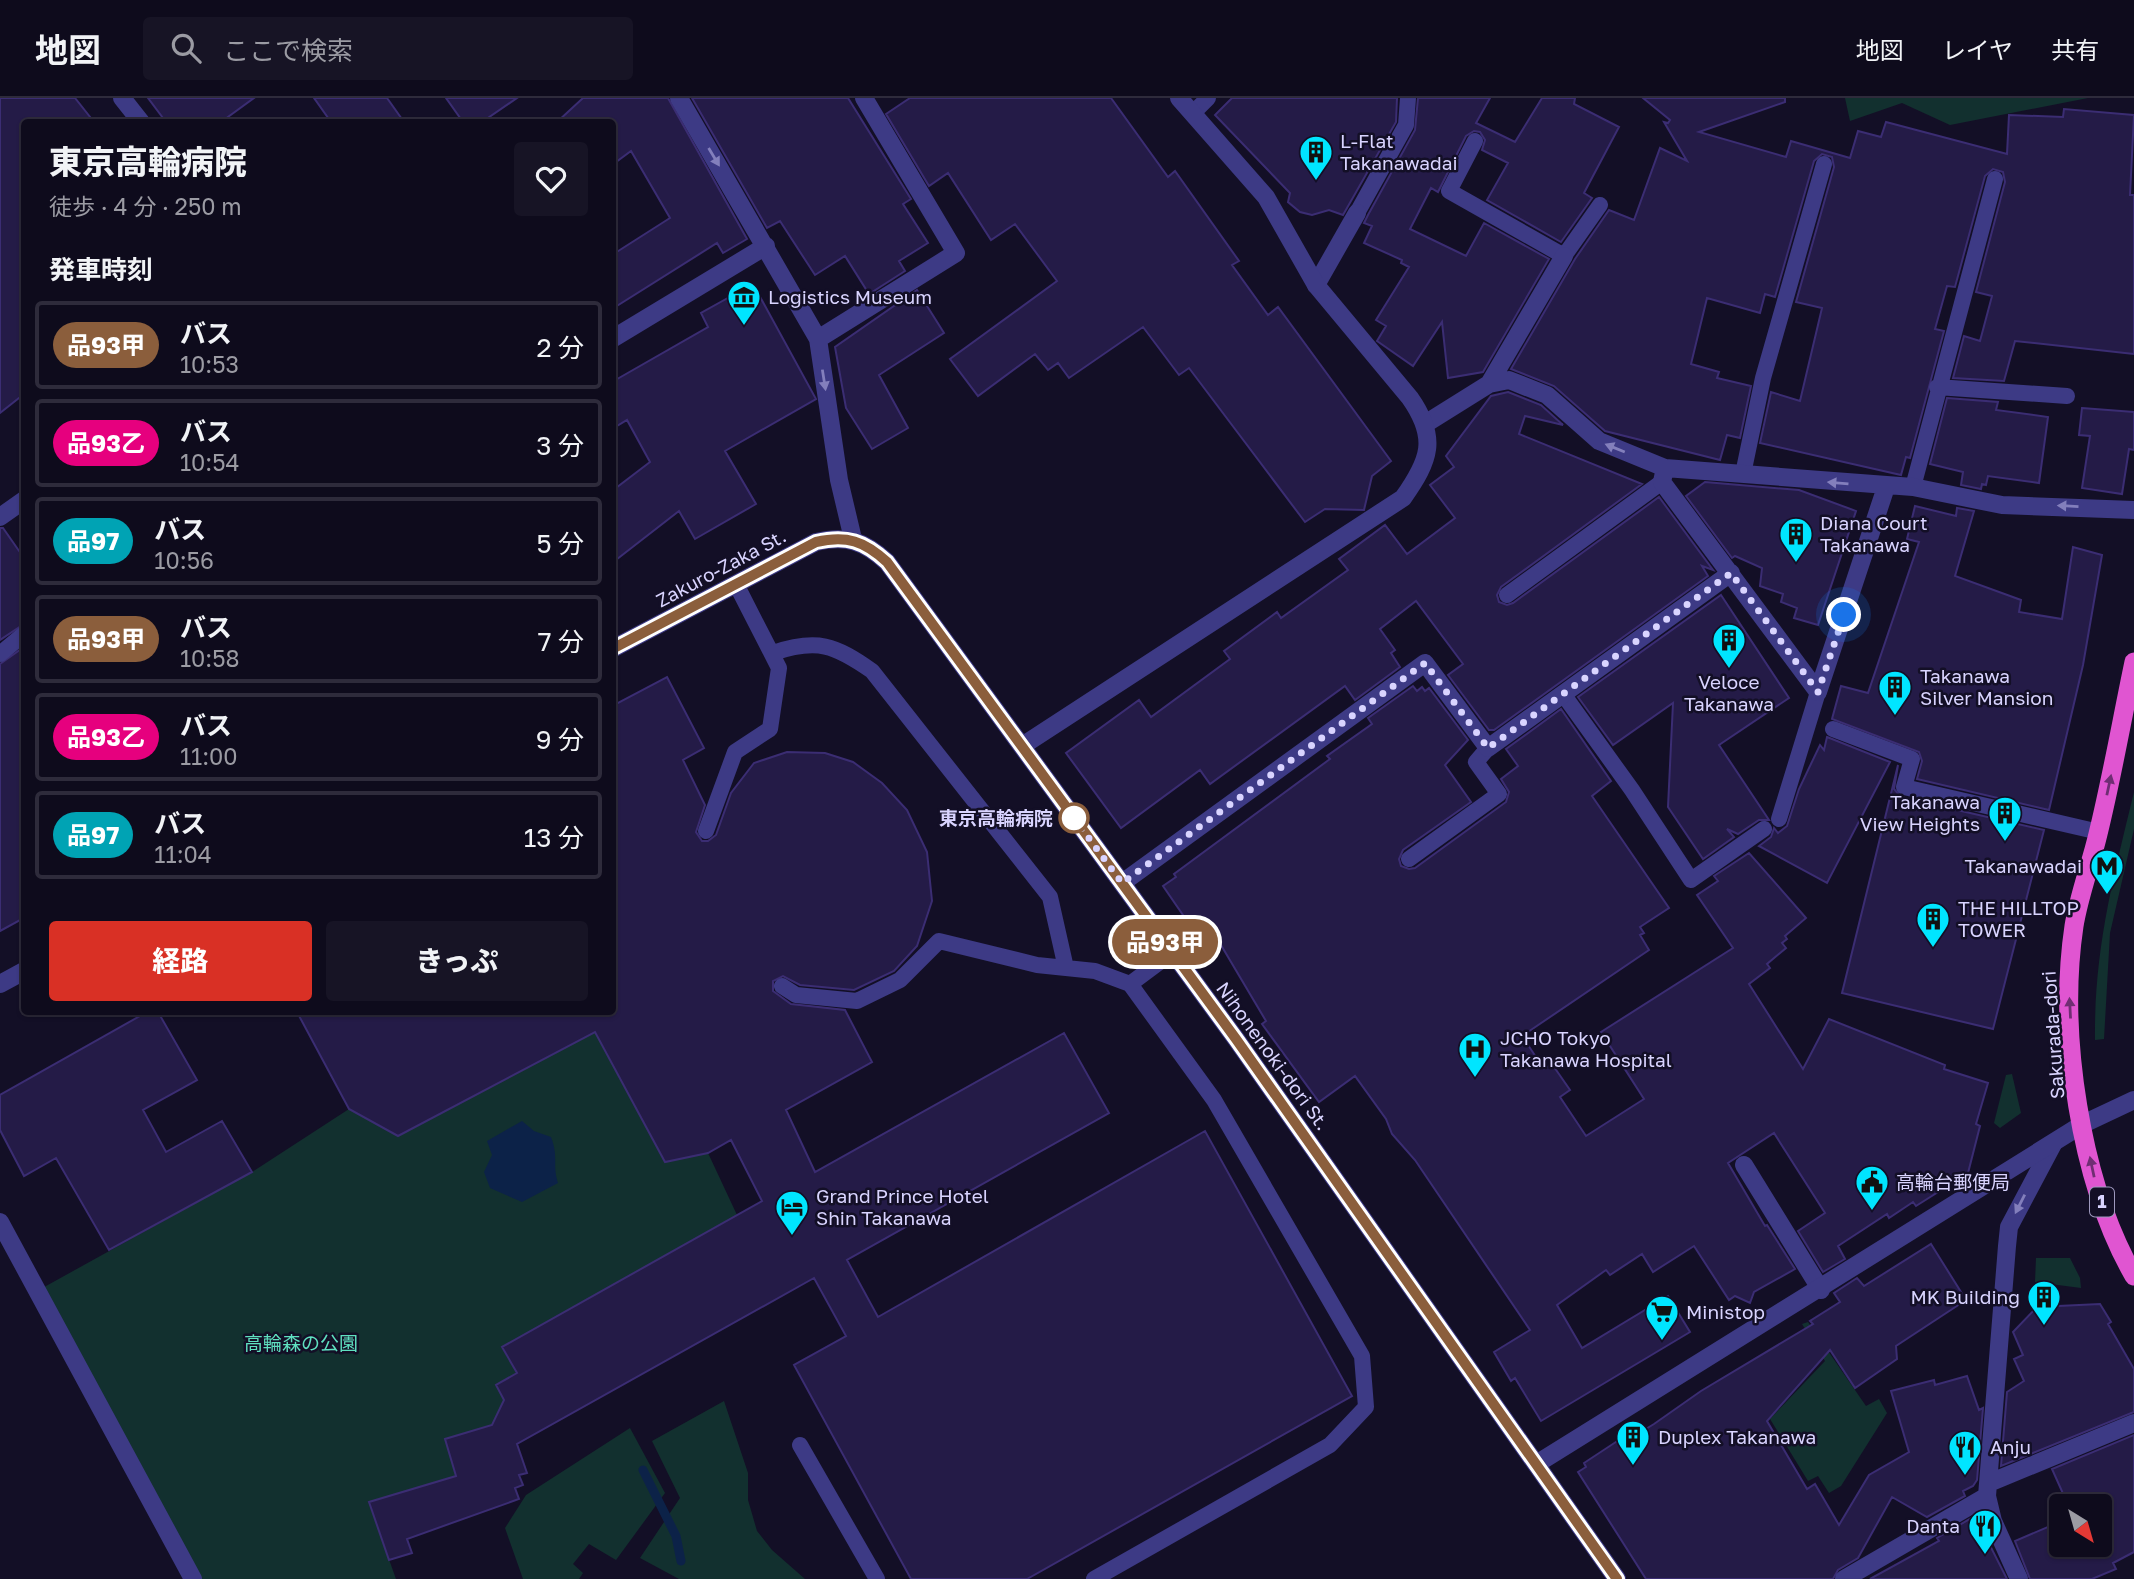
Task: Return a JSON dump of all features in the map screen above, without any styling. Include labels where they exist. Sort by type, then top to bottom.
[{"type":"highway","name":"Sakurada-dori","points":[[2134,662],[2099,832],[2075,924],[2069,983],[2073,1059],[2094,1177],[2116,1240],[2134,1276]]},
{"type":"street","points":[[122,98],[139,119]]},
{"type":"street","points":[[679,98],[818,340],[839,480],[853,539]]},
{"type":"street","points":[[818,340],[956,253],[864,98]]},
{"type":"street","points":[[1022,746],[1403,498],[1425,460],[1428,433],[1410,398],[1317,285],[1273,207],[1179,98]]},
{"type":"street","points":[[1317,285],[1357,213]]},
{"type":"street","points":[[616,337],[766,246]]},
{"type":"street","points":[[1489,384],[1564,256]]},
{"type":"street","points":[[1425,424],[1489,384],[1509,380],[1526,384],[1548,395],[1599,441],[1664,475],[1818,692]]},
{"type":"street","points":[[1664,475],[1743,474],[1913,487],[2003,505],[2134,510]]},
{"type":"street","points":[[1818,692],[1886,487]]},
{"type":"street","points":[[0,517],[21,502]]},
{"type":"street","name":"Zakuro-Zaka St.","points":[[616,647],[816,542],[836,537],[853,539]]},
{"type":"street","name":"Nihonenoki-dori St.","points":[[853,539],[872,547],[887,562],[1173,952],[1538,1463],[1617,1579]]},
{"type":"street","points":[[1122,883],[1425,663],[1488,748],[1731,573]]},
{"type":"street","points":[[0,984],[21,973]]},
{"type":"street","points":[[1538,1463],[1821,1290],[2083,1124],[2134,1100]]},
{"type":"street","points":[[2019,1579],[1993,1521],[1988,1489],[2009,1227],[2053,1144]]},
{"type":"street","points":[[1744,1166],[1821,1290]]},
{"type":"street","points":[[0,1222],[193,1579]]},
{"type":"street","points":[[1844,1579],[1988,1489],[2134,1423]]},
{"type":"lane","points":[[1193,113],[1208,98]]},
{"type":"lane","points":[[1357,213],[1406,125],[1408,98]]},
{"type":"lane","points":[[1475,141],[1449,191],[1564,256],[1600,205]]},
{"type":"lane","points":[[1743,474],[1763,378],[1824,164]]},
{"type":"lane","points":[[1913,487],[1937,387],[1995,179]]},
{"type":"lane","points":[[1937,387],[2067,396]]},
{"type":"lane","points":[[1507,595],[1664,475]]},
{"type":"lane","points":[[706,831],[735,752],[770,729],[779,668],[736,584]]},
{"type":"lane","points":[[0,654],[21,636]]},
{"type":"lane","points":[[773,653],[803,643],[846,652],[872,671],[1050,897],[1066,968]]},
{"type":"lane","points":[[1779,819],[1818,692]]},
{"type":"lane","points":[[1563,694],[1632,790],[1691,880],[1764,830]]},
{"type":"lane","points":[[1833,729],[1912,758],[1904,788],[2099,832]]},
{"type":"lane","points":[[1409,859],[1499,794],[1476,762],[1488,748]]},
{"type":"lane","points":[[782,986],[796,995],[856,1001],[900,980],[939,941],[1037,965],[1094,971],[1130,984],[1214,1100],[1362,1356],[1366,1407],[1330,1445],[1094,1579]]},
{"type":"lane","points":[[1130,984],[1173,952]]},
{"type":"lane","points":[[800,1445],[877,1579]]},
{"type":"green space","points":[[1845,98],[2088,98],[1950,125],[1902,103],[1850,121]]},
{"type":"green space","points":[[2134,792],[2134,829],[2110,933],[2104,1039],[2095,1040],[2101,944]]},
{"type":"green space","name":"高輪森の公園","points":[[595,1032],[708,1153],[737,1215],[502,1348],[516,1373],[496,1385],[504,1400],[492,1425],[445,1440],[456,1476],[369,1503],[396,1579],[193,1579],[37,1291],[252,1172],[349,1109],[398,1136]]},
{"type":"green space","points":[[2012,1074],[2021,1113],[2000,1128],[1994,1123],[2006,1075]]},
{"type":"green space","points":[[2036,1258],[2070,1258],[2080,1278],[2081,1288],[2035,1282]]},
{"type":"green space","points":[[1808,1322],[1866,1406],[1879,1399],[1887,1413],[1841,1486],[1829,1493],[1818,1476],[1808,1481],[1770,1419],[1825,1361],[1802,1324]]},
{"type":"green space","points":[[724,1401],[748,1473],[748,1500],[757,1531],[772,1550],[805,1579],[679,1579],[640,1558],[680,1498],[652,1441]]},
{"type":"green space","points":[[630,1428],[665,1493],[616,1560],[589,1544],[573,1564],[583,1573],[579,1579],[523,1579],[505,1528],[526,1495]]},
{"type":"water","points":[[522,1121],[534,1131],[551,1137],[558,1183],[522,1202],[490,1188],[484,1172],[492,1155],[487,1141]]},
{"type":"building","points":[[0,98],[75,98],[92,119],[21,119],[21,396],[0,413]]},
{"type":"building","points":[[148,98],[254,98],[225,119],[164,119]]},
{"type":"building","points":[[314,98],[387,98],[402,119],[329,119]]},
{"type":"building","points":[[446,98],[517,98],[486,119],[461,119]]},
{"type":"building","points":[[583,98],[668,98],[747,239],[723,253],[717,243],[616,306],[616,252],[670,218],[631,151],[616,162],[616,119],[560,119]]},
{"type":"building","points":[[692,98],[848,98],[911,199],[903,204],[928,243],[899,261],[905,271],[869,294],[845,256],[815,275],[780,221],[767,228]]},
{"type":"building","points":[[910,98],[1111,98],[1168,177],[1175,171],[1239,261],[1232,265],[1268,315],[1278,307],[1391,461],[1372,476],[1364,510],[1325,509],[1305,522],[1189,368],[1179,375],[1143,327],[1069,378],[1058,363],[1048,370],[1035,354],[978,396],[950,359],[1057,281],[1015,224],[991,240],[948,173],[929,186],[886,114]]},
{"type":"building","points":[[1232,98],[1397,98],[1396,122],[1343,215],[1329,210],[1312,215],[1300,212],[1288,202],[1290,193],[1215,115]]},
{"type":"building","points":[[1418,98],[1490,98],[1476,123],[1515,142],[1542,98],[1575,98],[1574,104],[1619,127],[1584,193],[1592,198],[1561,242],[1487,200],[1508,163],[1482,150],[1485,140],[1480,132],[1474,131],[1466,136],[1438,192],[1431,188],[1410,229],[1466,256],[1484,223],[1549,259],[1483,372],[1448,378],[1442,322],[1413,366],[1377,341],[1386,326],[1376,320],[1409,267],[1401,263],[1402,260],[1364,243],[1372,226],[1364,223],[1415,130]]},
{"type":"building","points":[[1643,98],[1785,98],[1785,102],[1699,132],[1786,157],[1791,141],[1850,158],[1858,131],[1881,137],[1886,122],[2007,154],[2009,115],[2063,117],[2064,109],[2134,115],[2130,195],[2134,195],[2134,354],[2015,341],[2004,381],[1953,378],[1964,336],[1980,341],[1992,296],[1976,292],[2005,182],[2003,172],[1993,169],[1985,176],[1955,287],[1947,286],[1935,329],[1944,331],[1910,458],[1906,457],[1901,475],[1760,443],[1771,392],[1800,401],[1822,308],[1796,302],[1834,167],[1832,157],[1822,154],[1814,161],[1775,297],[1765,294],[1760,313],[1707,298],[1691,364],[1719,372],[1717,378],[1751,386],[1740,438],[1727,435],[1720,460],[1605,431],[1554,386],[1511,369],[1575,259],[1609,210],[1634,220],[1660,148],[1687,161],[1664,122],[1668,123],[1670,120]]},
{"type":"building","points":[[753,284],[816,399],[725,451],[756,504],[695,539],[679,511],[616,560],[616,488],[650,462],[627,420],[616,427],[616,380],[708,327],[701,313]]},
{"type":"building","points":[[917,290],[944,333],[879,375],[908,428],[872,449],[846,408],[835,347]]},
{"type":"building","points":[[1508,392],[1541,405],[1563,425],[1525,416],[1519,434],[1642,484],[1501,587],[1497,595],[1499,602],[1507,605],[1513,603],[1659,497],[1713,570],[1702,566],[1708,576],[1494,730],[1489,730],[1448,675],[1463,664],[1416,601],[1380,629],[1395,650],[1391,653],[1400,667],[1355,700],[1345,686],[1210,784],[1200,770],[1121,828],[1066,753],[1139,700],[1151,717],[1230,659],[1224,651],[1277,612],[1281,618],[1348,570],[1339,559],[1385,525],[1407,554],[1455,518],[1430,485],[1454,467],[1446,456],[1491,396]]},
{"type":"building","points":[[1947,398],[1998,402],[1996,410],[2048,417],[2039,483],[1988,476],[1986,485],[1982,484],[1981,489],[1961,485],[1963,472],[1930,464]]},
{"type":"building","points":[[2082,408],[2134,412],[2134,450],[2129,449],[2122,494],[2082,488],[2090,436],[2079,435]]},
{"type":"building","name":"Diana Court Takanawa","points":[[1705,482],[1799,490],[1856,511],[1818,625],[1794,618],[1797,608],[1781,602],[1783,594],[1760,586],[1762,568],[1735,556],[1732,558],[1686,496]]},
{"type":"building","points":[[1915,506],[1956,516],[1957,508],[1974,511],[1955,576],[2021,600],[2019,612],[2062,619],[2073,547],[2102,555],[2083,665],[2049,810],[1917,779],[1922,761],[1919,752],[1832,719],[1841,686],[1868,693],[1919,542],[1907,539]]},
{"type":"building","points":[[0,528],[3,528],[21,554],[21,626],[0,640]]},
{"type":"building","points":[[1721,595],[1789,698],[1719,745],[1769,820],[1759,820],[1738,834],[1727,829],[1734,837],[1703,859],[1668,807],[1673,703],[1613,745],[1578,697]]},
{"type":"building","points":[[21,649],[21,920],[0,931],[0,664]]},
{"type":"building","points":[[667,677],[704,748],[683,760],[705,805],[696,832],[702,841],[708,841],[716,835],[731,793],[754,763],[787,752],[825,753],[853,762],[882,783],[907,810],[927,852],[932,901],[917,946],[894,971],[854,990],[800,985],[783,976],[773,981],[773,991],[791,1004],[845,1010],[872,1062],[786,1110],[815,1172],[1064,1033],[1109,1113],[847,1260],[878,1317],[1205,1131],[1352,1396],[1027,1579],[911,1579],[794,1365],[846,1336],[814,1278],[517,1444],[527,1473],[519,1475],[523,1485],[515,1488],[519,1499],[407,1539],[412,1553],[389,1560],[369,1502],[456,1476],[445,1439],[492,1425],[504,1400],[496,1385],[517,1373],[502,1347],[762,1201],[731,1140],[708,1153],[665,1162],[595,1032],[398,1136],[349,1109],[299,1015],[616,1015],[616,704]]},
{"type":"building","points":[[1413,686],[1417,691],[1422,687],[1425,691],[1429,688],[1468,740],[1445,765],[1471,802],[1403,850],[1399,859],[1401,866],[1415,868],[1506,802],[1509,792],[1501,779],[1518,766],[1506,749],[1561,709],[1611,781],[1592,796],[1669,908],[1640,927],[1644,933],[1640,935],[1649,950],[1522,1036],[1544,1069],[1552,1064],[1570,1090],[1560,1097],[1586,1136],[1644,1099],[1601,1032],[1733,948],[1697,895],[1718,881],[1714,876],[1749,853],[1806,918],[1785,936],[1787,939],[1782,943],[1786,948],[1767,964],[1770,968],[1749,984],[1803,1069],[1829,1019],[1945,1065],[1944,1069],[1988,1083],[1976,1124],[1980,1126],[1968,1173],[1916,1206],[1913,1202],[1889,1218],[1887,1214],[1838,1246],[1845,1259],[1823,1272],[1798,1231],[1825,1213],[1774,1133],[1728,1163],[1765,1226],[1767,1225],[1795,1269],[1754,1292],[1750,1303],[1735,1296],[1729,1300],[1694,1246],[1653,1272],[1642,1254],[1610,1275],[1606,1270],[1557,1305],[1582,1348],[1668,1296],[1690,1332],[1541,1421],[1515,1378],[1511,1381],[1494,1352],[1530,1330],[1415,1160],[1392,1134],[1386,1119],[1355,1076],[1319,1102],[1262,1024],[1266,1021],[1215,935],[1203,944],[1163,886],[1176,877],[1174,874],[1330,759],[1327,756],[1372,724],[1368,718]]},
{"type":"building","points":[[1827,737],[1890,762],[1827,883],[1759,846],[1771,837],[1774,828],[1778,833],[1787,826],[1799,789],[1820,745],[1824,750]]},
{"type":"building","name":"THE HILLTOP TOWER","points":[[1898,765],[1894,789],[1901,797],[2044,830],[1993,1029],[1842,993]]},
{"type":"building","points":[[142,1015],[160,1015],[197,1080],[143,1110],[166,1152],[222,1121],[252,1172],[109,1250],[56,1158],[24,1176],[0,1130],[0,1095]]},
{"type":"building","points":[[1931,1244],[1966,1300],[1896,1346],[1897,1359],[1855,1388],[1830,1350],[1767,1421],[1807,1489],[1815,1484],[1839,1525],[1869,1475],[1909,1452],[1891,1391],[1934,1380],[1935,1385],[1967,1376],[1979,1410],[1983,1408],[1977,1480],[1973,1486],[1963,1491],[1965,1496],[1927,1517],[1892,1497],[1858,1558],[1838,1570],[1833,1579],[1646,1579],[1578,1472],[1586,1467],[1584,1463],[1628,1434],[1631,1438],[1701,1391],[1813,1324],[1810,1321],[1840,1302],[1834,1293],[1857,1278],[1864,1286]]},
{"type":"building","points":[[2100,1304],[2111,1322],[2108,1324],[2134,1369],[2134,1412],[2001,1466],[2007,1392],[2024,1381],[2014,1359],[2023,1355],[2013,1332],[2037,1307]]},
{"type":"building","points":[[2134,1435],[2134,1552],[2113,1563],[2116,1569],[2092,1579],[2030,1579],[2015,1541],[2049,1527],[2049,1558],[2112,1558],[2112,1494],[2063,1494],[2052,1469]]},
{"type":"building","points":[[1975,1516],[2007,1579],[1870,1579],[1939,1541],[1937,1538]]},
{"type":"waterway","points":[[643,1470],[676,1536],[681,1561]]},
{"type":"bus line","name":"品93甲","points":[[616,647],[816,542],[836,537],[853,539],[872,547],[887,562],[1236,1039],[1617,1579]]},
{"type":"place","name":"L-Flat Takanawadai","points":[[1316,182]]},
{"type":"place","name":"Logistics Museum","points":[[744,327]]},
{"type":"place","name":"Diana Court Takanawa","points":[[1796,564]]},
{"type":"place","name":"Veloce Takanawa","points":[[1729,670]]},
{"type":"place","name":"Takanawa Silver Mansion","points":[[1895,717]]},
{"type":"place","name":"東京高輪病院","points":[[1074,818]]},
{"type":"place","name":"Takanawa View Heights","points":[[2005,843]]},
{"type":"place","name":"Takanawadai","points":[[2107,896]]},
{"type":"place","name":"THE HILLTOP TOWER","points":[[1933,949]]},
{"type":"place","name":"JCHO Tokyo Takanawa Hospital","points":[[1475,1079]]},
{"type":"place","name":"高輪台郵便局","points":[[1872,1212]]},
{"type":"place","name":"Grand Prince Hotel Shin Takanawa","points":[[792,1237]]},
{"type":"place","name":"MK Building","points":[[2044,1327]]},
{"type":"place","name":"Ministop","points":[[1662,1342]]},
{"type":"place","name":"Duplex Takanawa","points":[[1633,1467]]},
{"type":"place","name":"Anju","points":[[1965,1477]]},
{"type":"place","name":"Danta","points":[[1985,1556]]},
{"type":"route","points":[[1074,818],[1122,883],[1425,663],[1488,748],[1731,573],[1818,692],[1844,615]]}]
